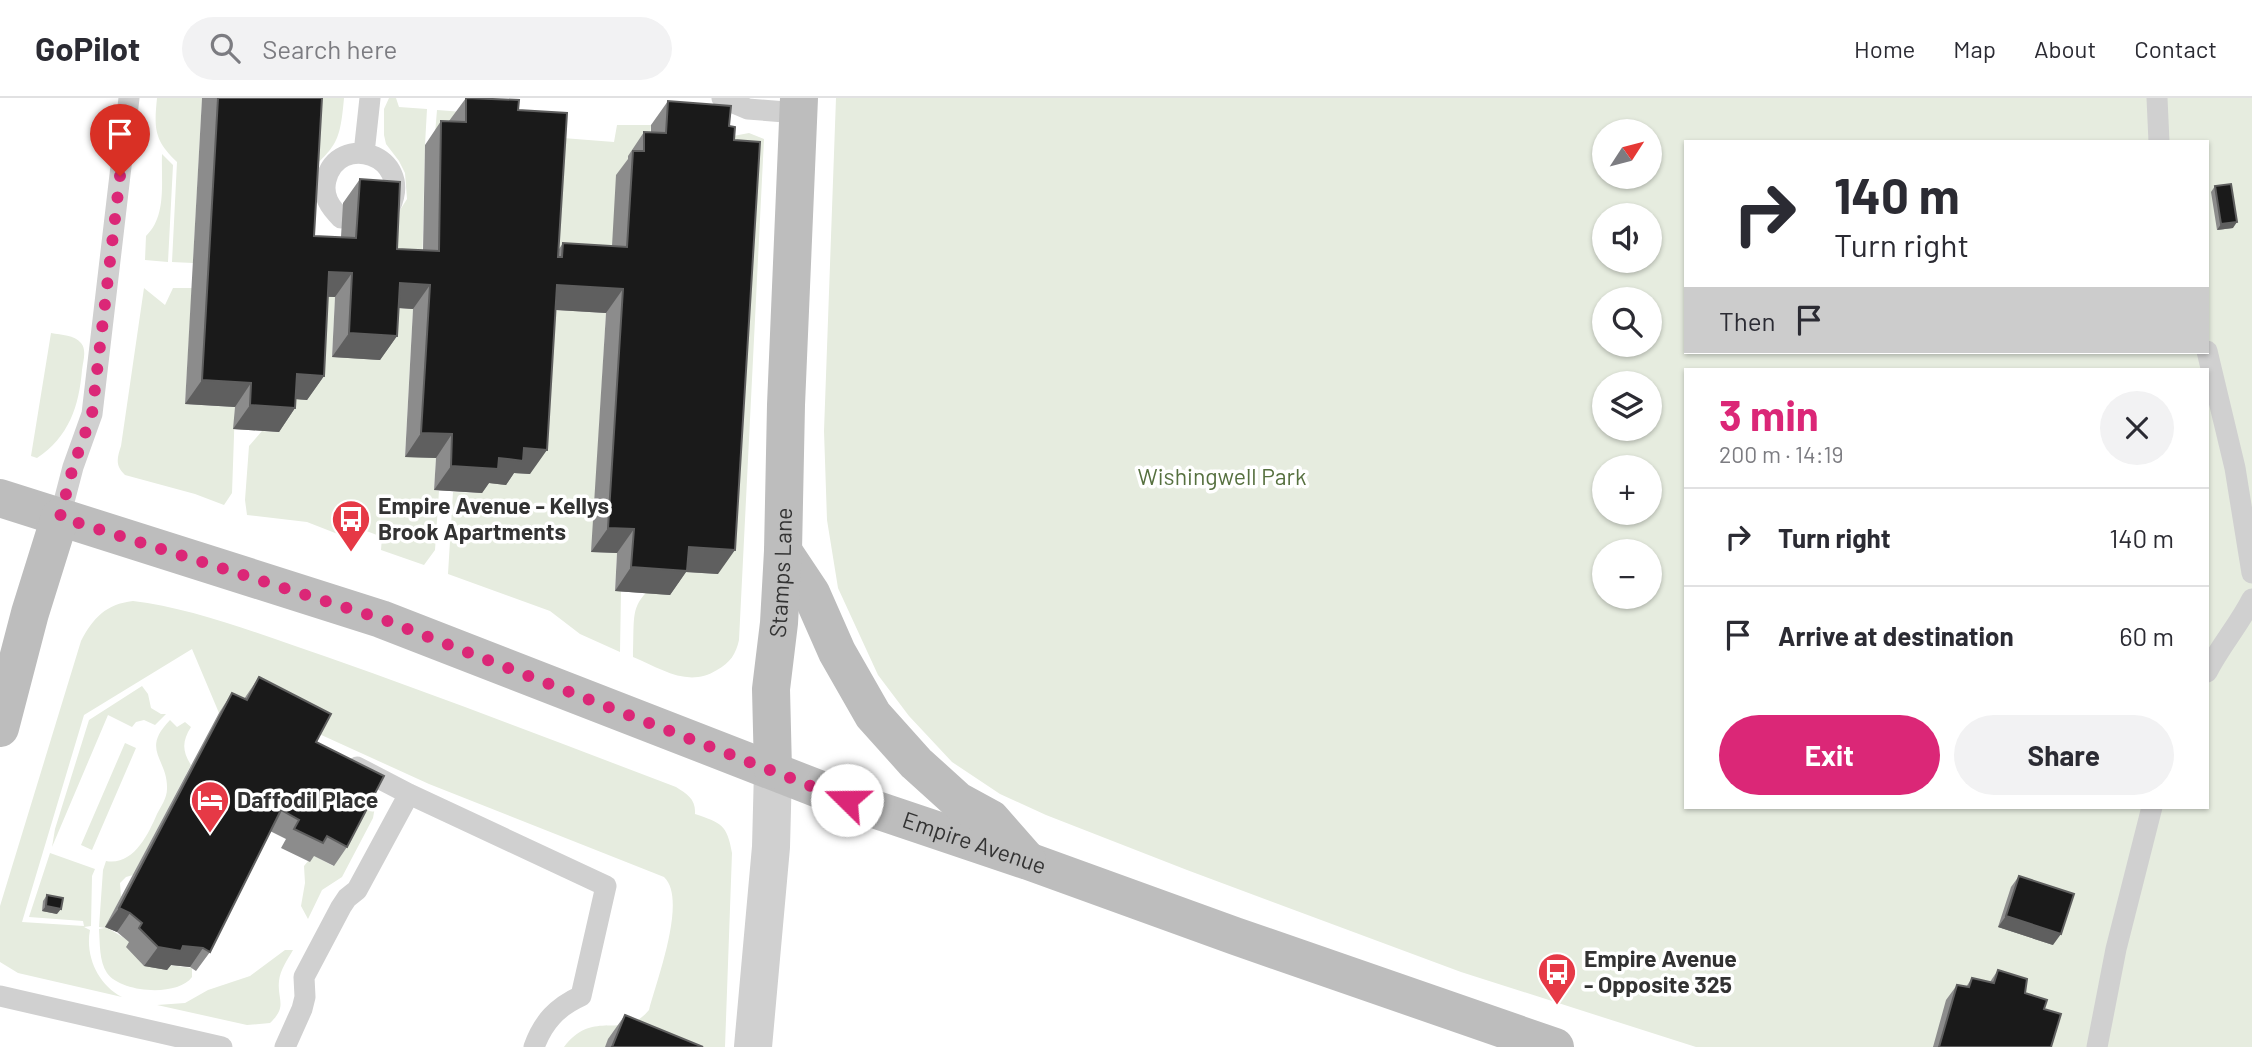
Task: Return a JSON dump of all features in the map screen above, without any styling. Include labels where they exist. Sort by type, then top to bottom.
[{"type":"main road","name":"Stamps Lane","points":[[773,770],[771,689],[779,623],[783,551],[786,405],[799,105]]},
{"type":"main road","name":"Empire Avenue","points":[[0,498],[382,619],[847,800],[1028,860],[1235,936],[1555,1047]]},
{"type":"main road","points":[[0,728],[30,613],[60,517]]},
{"type":"main road","points":[[783,551],[811,593],[837,652],[873,715],[916,763],[958,801],[991,819],[1028,860]]},
{"type":"street","name":"Stamps Lane","points":[[753,1047],[771,847],[773,770]]},
{"type":"lane","points":[[60,517],[73,467],[92,414],[129,98]]},
{"type":"lane","points":[[364,153],[370,98]]},
{"type":"lane","points":[[723,98],[748,109],[799,105]]},
{"type":"lane","points":[[2157,98],[2159,140]]},
{"type":"lane","points":[[341,218],[331,209],[326,198],[327,175],[333,165],[342,158],[364,153],[376,157],[392,173],[395,195],[391,206],[383,215]]},
{"type":"lane","points":[[2208,354],[2235,468],[2252,573]]},
{"type":"lane","points":[[2209,667],[2215,655],[2247,616],[2252,599]]},
{"type":"lane","points":[[335,754],[409,794],[606,886],[581,996],[553,1013],[540,1030],[534,1047]]},
{"type":"lane","points":[[285,1047],[302,1009],[305,997],[304,977],[341,907],[357,890],[409,794]]},
{"type":"lane","points":[[2097,1047],[2116,949],[2151,809]]},
{"type":"lane","points":[[0,996],[222,1047]]},
{"type":"green space","points":[[157,98],[202,98],[193,263],[172,262],[177,162],[164,147],[157,133]]},
{"type":"green space","points":[[307,98],[344,98],[341,126],[334,144],[302,178]]},
{"type":"green space","points":[[389,98],[396,98],[399,107],[427,109],[422,275],[380,273],[393,221],[407,199],[405,173],[386,144],[384,135],[384,109]]},
{"type":"green space","name":"Wishingwell Park","points":[[836,98],[2252,98],[2252,1047],[1696,1047],[1461,972],[1187,870],[1046,815],[1000,794],[952,762],[909,716],[878,675],[838,588],[827,520],[824,431]]},
{"type":"green space","points":[[437,110],[502,115],[434,146]]},
{"type":"green space","points":[[617,125],[651,125],[649,157],[627,175],[610,271],[547,267],[550,137],[614,142]]},
{"type":"green space","points":[[749,133],[764,139],[739,640],[732,658],[722,667],[706,675],[685,677],[633,657],[635,615],[641,599],[672,571],[718,574],[728,137]]},
{"type":"green space","points":[[162,154],[173,165],[168,262],[145,260],[146,236],[153,228],[160,209]]},
{"type":"green space","points":[[144,288],[165,305],[173,288],[192,288],[185,404],[235,407],[232,493],[224,505],[195,494],[125,475],[118,465]]},
{"type":"green space","points":[[313,296],[335,297],[332,357],[380,359],[383,307],[413,309],[405,456],[436,458],[434,490],[439,491],[435,550],[424,565],[381,550],[382,537],[351,525],[348,538],[307,522],[247,515],[245,500],[249,446],[262,431],[278,432],[281,398],[307,399]]},
{"type":"green space","points":[[540,309],[606,313],[592,552],[617,553],[615,590],[621,591],[620,652],[580,634],[550,611],[448,574],[453,492],[481,493],[482,482],[507,472],[530,474]]},
{"type":"green space","points":[[51,333],[78,340],[83,346],[84,356],[78,396],[70,420],[57,440],[37,458],[31,456]]},
{"type":"green space","points":[[133,601],[181,610],[231,624],[502,721],[684,792],[692,801],[695,814],[717,823],[725,830],[732,853],[725,1047],[629,1047],[609,1039],[605,1047],[564,1047],[575,1035],[586,1029],[629,1024],[649,1010],[672,921],[671,888],[664,877],[429,784],[317,733],[246,696],[233,720],[219,713],[192,649],[84,715],[22,922],[84,926],[83,921],[29,917],[50,853],[95,869],[92,876],[91,926],[84,927],[90,930],[90,950],[95,969],[106,985],[122,997],[18,973],[0,962],[0,906],[81,641],[90,625],[101,614],[115,605]]},
{"type":"green space","points":[[142,686],[148,694],[151,708],[166,714],[155,725],[144,720],[136,722],[132,727],[108,715],[52,847],[55,829],[89,720]]},
{"type":"green space","points":[[170,720],[177,727],[185,722],[191,727],[184,746],[191,765],[133,875],[120,883],[121,897],[106,927],[169,965],[192,968],[192,977],[185,983],[175,988],[149,990],[124,985],[114,980],[104,968],[99,929],[105,928],[99,927],[103,870],[106,861],[124,859],[132,854],[149,831],[164,802],[167,792],[166,778],[156,747],[161,731]]},
{"type":"green space","points":[[125,743],[136,748],[92,850],[81,845]]},
{"type":"green space","points":[[370,789],[376,801],[373,818],[342,877],[322,890],[308,919],[301,906],[305,883],[304,866],[313,855],[333,866]]},
{"type":"green space","points":[[285,950],[293,950],[280,977],[279,1012],[270,1023],[247,1025],[157,1005],[185,1003],[208,990],[250,976]]},
{"type":"building","points":[[218,98],[322,98],[314,236],[356,238],[360,179],[400,182],[397,249],[439,251],[441,121],[466,122],[466,98],[519,100],[518,110],[567,113],[558,257],[562,257],[563,243],[627,247],[633,151],[644,151],[644,132],[666,133],[668,101],[731,106],[729,126],[735,127],[734,140],[760,142],[735,550],[689,547],[687,571],[631,567],[634,529],[608,528],[623,289],[557,285],[547,450],[524,448],[523,461],[499,458],[498,469],[451,466],[452,434],[421,433],[430,285],[400,283],[397,336],[349,333],[352,273],[329,272],[324,376],[297,374],[295,408],[250,405],[251,383],[202,380]]},
{"type":"building","points":[[2231,184],[2237,222],[2221,224],[2215,186]]},
{"type":"building","name":"Daffodil Place","points":[[259,677],[331,714],[316,742],[384,776],[347,847],[327,836],[323,843],[294,829],[299,820],[281,810],[210,952],[203,948],[183,946],[181,951],[158,947],[139,928],[142,923],[119,908],[232,693],[247,700]]},
{"type":"building","points":[[2019,876],[2074,894],[2061,934],[2006,916]]},
{"type":"building","points":[[47,895],[63,898],[61,909],[46,906]]},
{"type":"building","points":[[1998,970],[2027,979],[2025,993],[2047,1000],[2044,1009],[2061,1014],[2051,1047],[1939,1047],[1957,985],[1969,987],[1972,978],[1994,983]]},
{"type":"building","points":[[625,1015],[703,1047],[612,1047]]},
{"type":"place","name":"Empire Avenue - Kellys Brook Apartments","points":[[351,553]]},
{"type":"place","name":"Daffodil Place","points":[[210,834]]},
{"type":"place","name":"Empire Avenue - Opposite 325","points":[[1557,1006]]},
{"type":"route","points":[[120,176],[92,414],[73,467],[60,517],[382,619],[514,668],[847,800]]}]
